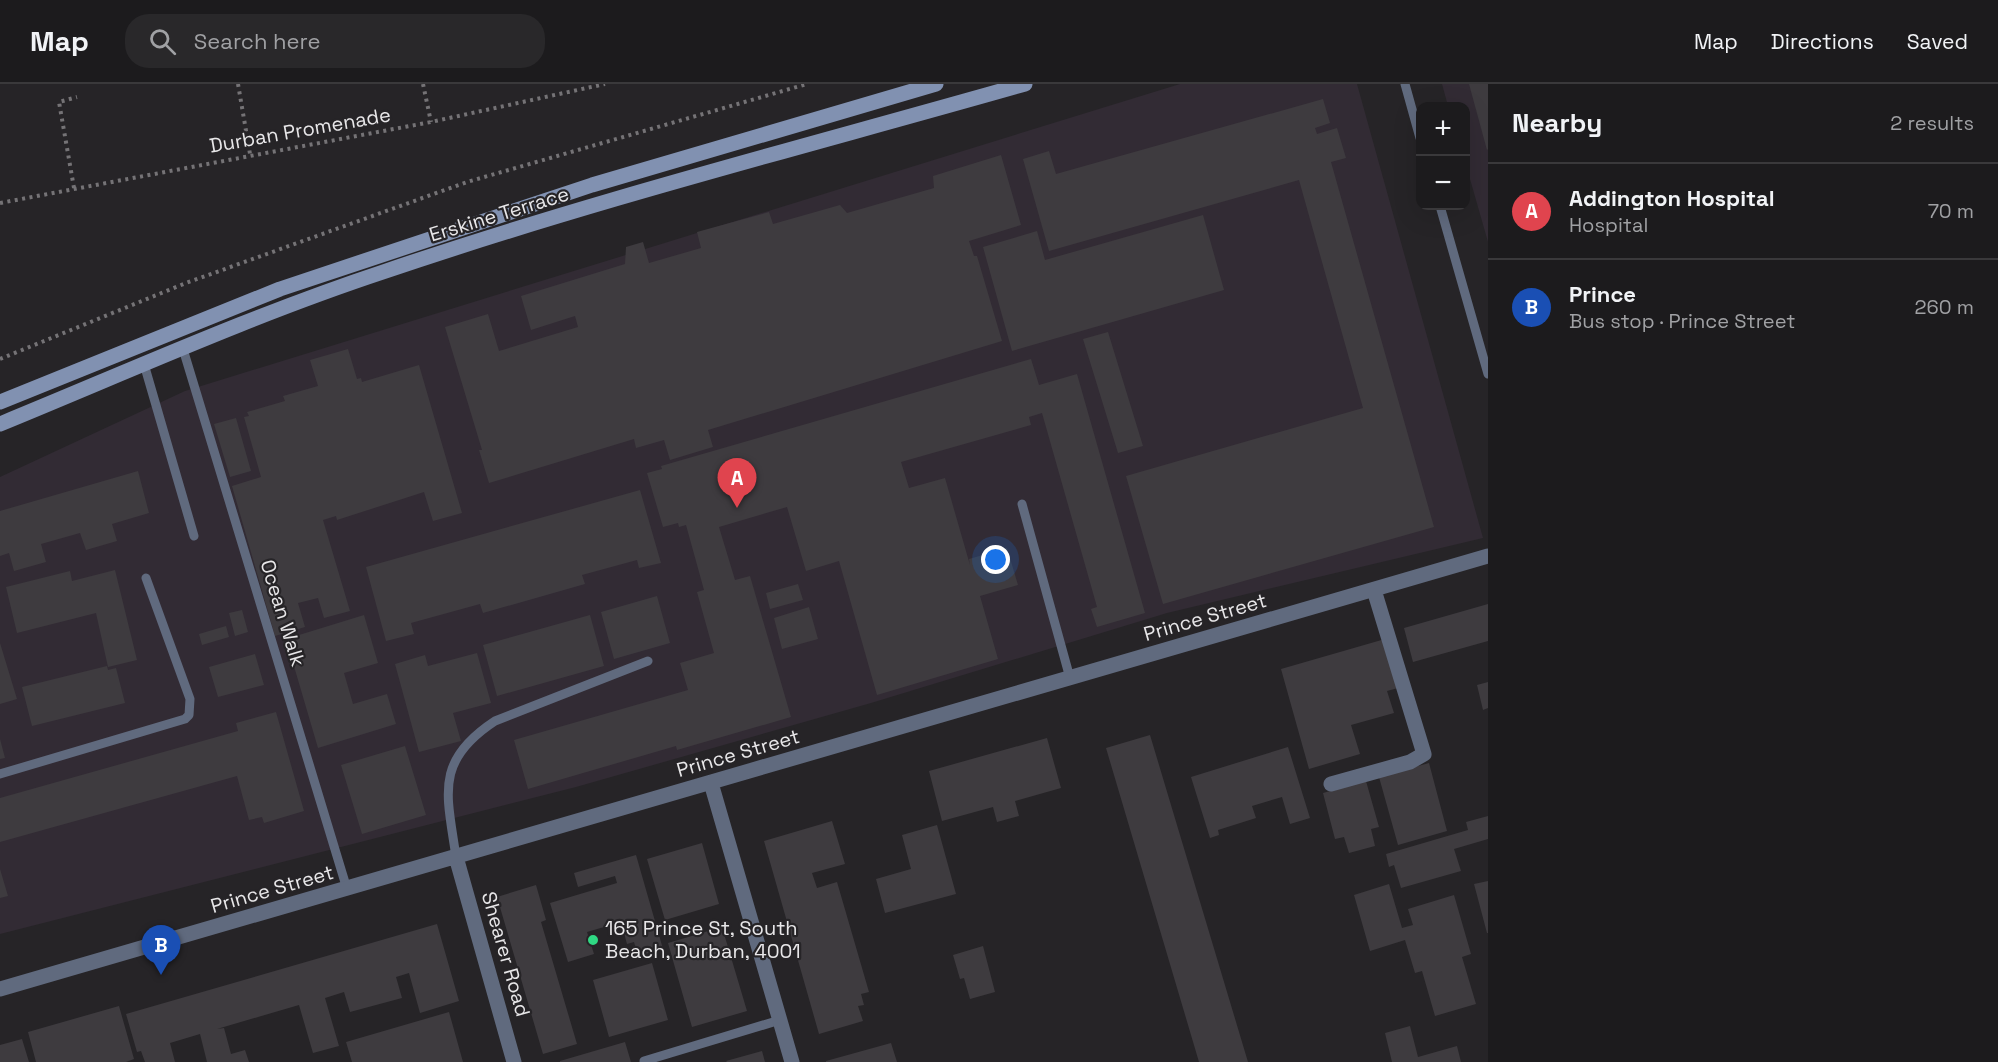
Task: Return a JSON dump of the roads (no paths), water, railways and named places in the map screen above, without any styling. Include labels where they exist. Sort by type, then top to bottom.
[{"type":"main road","name":"Erskine Terrace","points":[[0,402],[280,289],[592,185],[936,84]]},
{"type":"main road","name":"Erskine Terrace","points":[[0,424],[144,364],[382,272],[599,206],[1025,84]]},
{"type":"main road","points":[[592,185],[599,206]]},
{"type":"street","name":"Prince Street","points":[[0,989],[1488,556]]},
{"type":"street","points":[[1331,784],[1410,762],[1424,754],[1374,590]]},
{"type":"street","points":[[711,783],[792,1062]]},
{"type":"street","name":"Shearer Road","points":[[456,857],[514,1062]]},
{"type":"lane","points":[[1405,84],[1416,124]]},
{"type":"lane","points":[[1441,210],[1488,374]]},
{"type":"lane","name":"Ocean Walk","points":[[183,349],[347,889]]},
{"type":"lane","points":[[144,364],[194,536]]},
{"type":"lane","points":[[1022,504],[1070,678]]},
{"type":"lane","points":[[0,774],[185,719],[189,715],[190,699],[146,578]]},
{"type":"lane","points":[[456,857],[447,780],[458,757],[476,734],[495,721],[648,661]]},
{"type":"lane","points":[[644,1061],[780,1020]]},
{"type":"place","name":"Addington Hospital","points":[[737,508]]},
{"type":"place","name":"165 Prince St, South Beach, Durban, 4001","points":[[593,940]]},
{"type":"place","name":"Prince","points":[[161,975]]}]
